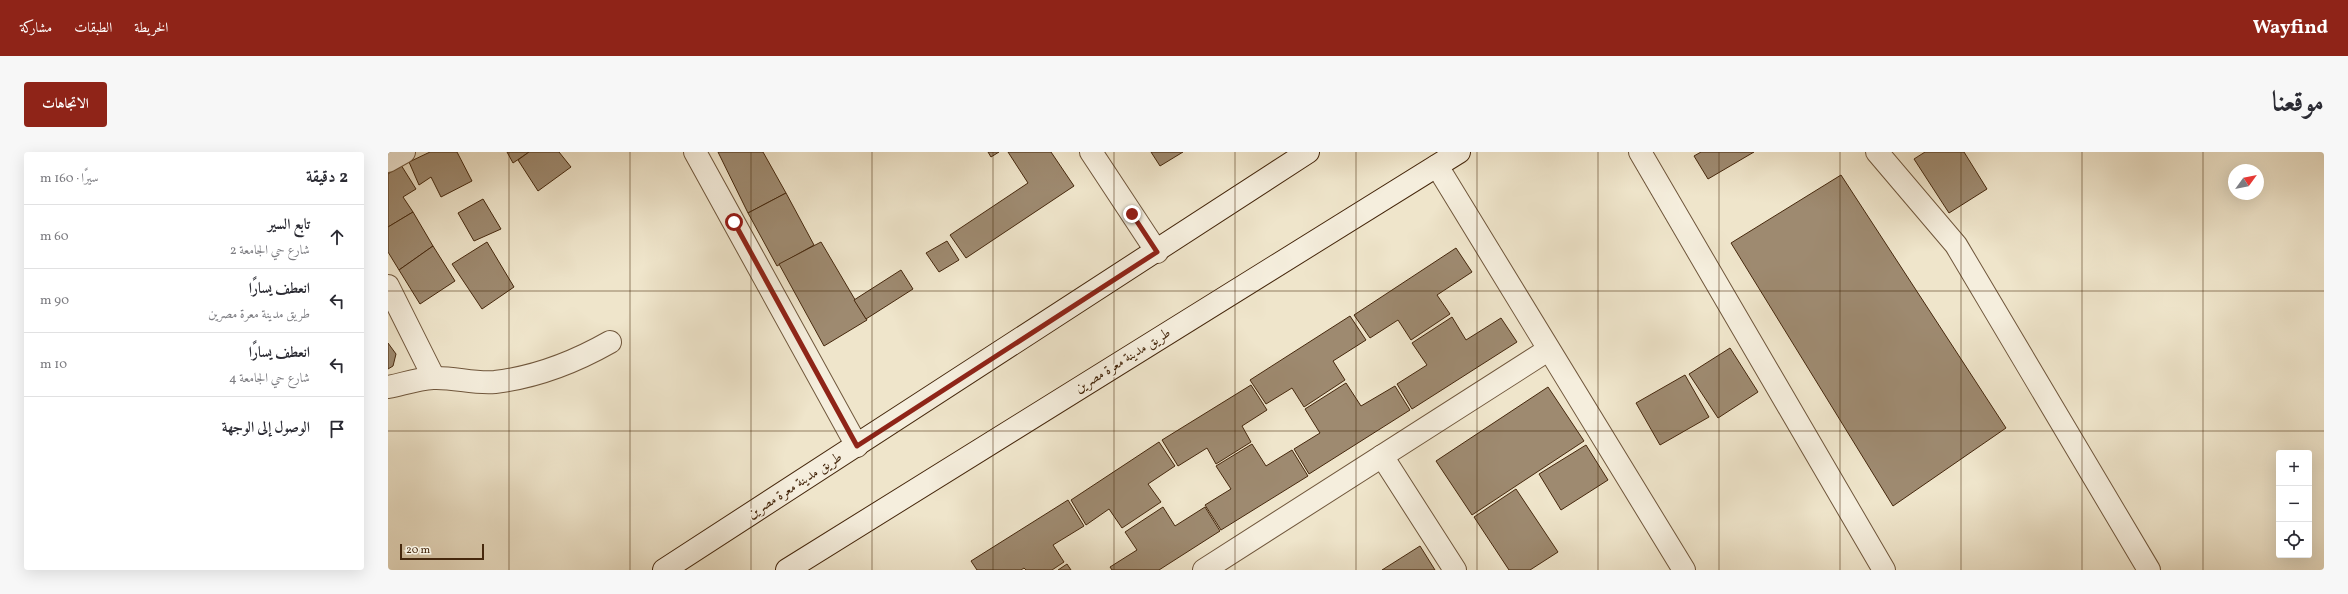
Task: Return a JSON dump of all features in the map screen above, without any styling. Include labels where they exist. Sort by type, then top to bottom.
[{"type":"street","points":[[388,160],[404,152]]},
{"type":"street","points":[[696,152],[857,446]]},
{"type":"street","points":[[1091,152],[1157,252]]},
{"type":"street","name":"طريق مدينة معرة مصرين","points":[[664,570],[1157,252],[1308,152]]},
{"type":"street","name":"طريق مدينة معرة مصرين","points":[[787,570],[1459,152]]},
{"type":"street","points":[[1640,152],[1884,570]]},
{"type":"street","points":[[1877,152],[1956,245],[2149,570]]},
{"type":"street","points":[[1437,166],[1548,350],[1684,570]]},
{"type":"street","points":[[388,286],[434,378]]},
{"type":"street","points":[[388,387],[434,378],[486,382],[523,378],[568,364],[610,342]]},
{"type":"street","points":[[1204,570],[1228,564],[1382,456],[1548,350]]},
{"type":"street","points":[[1382,456],[1455,570]]},
{"type":"building","points":[[430,152],[457,152],[472,181],[441,197],[431,177],[419,185],[409,162]]},
{"type":"building","points":[[507,152],[529,152],[513,163]]},
{"type":"building","points":[[529,152],[559,152],[571,167],[538,191],[518,160]]},
{"type":"building","points":[[718,152],[763,152],[786,193],[748,213]]},
{"type":"building","points":[[988,152],[999,152],[991,157]]},
{"type":"building","points":[[1008,152],[1051,152],[1074,186],[966,258],[950,235],[1028,183]]},
{"type":"building","points":[[1151,152],[1183,152],[1160,166]]},
{"type":"building","points":[[1701,152],[1754,152],[1708,179],[1694,156]]},
{"type":"building","points":[[1925,152],[1964,152],[1987,189],[1949,213],[1914,159]]},
{"type":"building","points":[[401,165],[416,189],[403,197],[413,212],[388,227],[388,174]]},
{"type":"building","points":[[1841,175],[2006,428],[1893,506],[1731,243]]},
{"type":"building","points":[[786,193],[814,245],[777,266],[748,213]]},
{"type":"building","points":[[483,199],[501,229],[474,241],[458,213]]},
{"type":"building","points":[[413,212],[433,246],[399,270],[388,252],[388,227]]},
{"type":"building","points":[[947,241],[959,260],[939,272],[926,253]]},
{"type":"building","points":[[487,242],[514,287],[482,309],[452,264]]},
{"type":"building","points":[[821,242],[867,320],[824,346],[779,264]]},
{"type":"building","points":[[433,246],[455,281],[420,304],[399,270]]},
{"type":"building","points":[[1456,248],[1472,272],[1437,295],[1450,314],[1411,340],[1398,320],[1370,338],[1354,315]]},
{"type":"building","points":[[901,270],[913,289],[866,319],[854,300]]},
{"type":"building","points":[[1350,316],[1366,340],[1333,361],[1345,380],[1304,407],[1292,388],[1266,404],[1250,380]]},
{"type":"building","points":[[1452,317],[1466,340],[1501,318],[1517,342],[1412,409],[1397,384],[1427,365],[1412,343]]},
{"type":"building","points":[[388,343],[396,354],[393,366],[388,369]]},
{"type":"building","points":[[1730,348],[1758,392],[1718,418],[1689,374]]},
{"type":"building","points":[[1685,375],[1709,417],[1660,445],[1636,403]]},
{"type":"building","points":[[1346,383],[1361,406],[1395,386],[1410,410],[1309,474],[1294,449],[1320,433],[1305,409]]},
{"type":"building","points":[[1251,385],[1267,410],[1242,426],[1251,442],[1216,464],[1207,448],[1178,466],[1162,440]]},
{"type":"building","points":[[1548,387],[1584,441],[1472,515],[1436,461]]},
{"type":"building","points":[[1159,442],[1175,466],[1148,484],[1161,502],[1122,528],[1109,509],[1086,525],[1071,500]]},
{"type":"building","points":[[1252,444],[1266,466],[1292,450],[1308,476],[1221,530],[1205,505],[1231,489],[1216,466]]},
{"type":"building","points":[[1586,445],[1608,480],[1561,510],[1539,474]]},
{"type":"building","points":[[1516,489],[1558,552],[1530,570],[1509,570],[1474,517]]},
{"type":"building","points":[[1068,500],[1084,526],[1053,545],[1064,562],[1052,570],[1026,570],[1024,568],[1021,570],[977,570],[971,561]]},
{"type":"building","points":[[1163,507],[1175,526],[1205,507],[1220,531],[1159,570],[1112,570],[1110,567],[1137,550],[1125,532]]},
{"type":"building","points":[[1420,546],[1435,570],[1382,570]]},
{"type":"building","points":[[1067,564],[1071,570],[1058,570]]},
{"type":"route","points":[[734,222],[857,446],[1157,252],[1132,214]]}]
